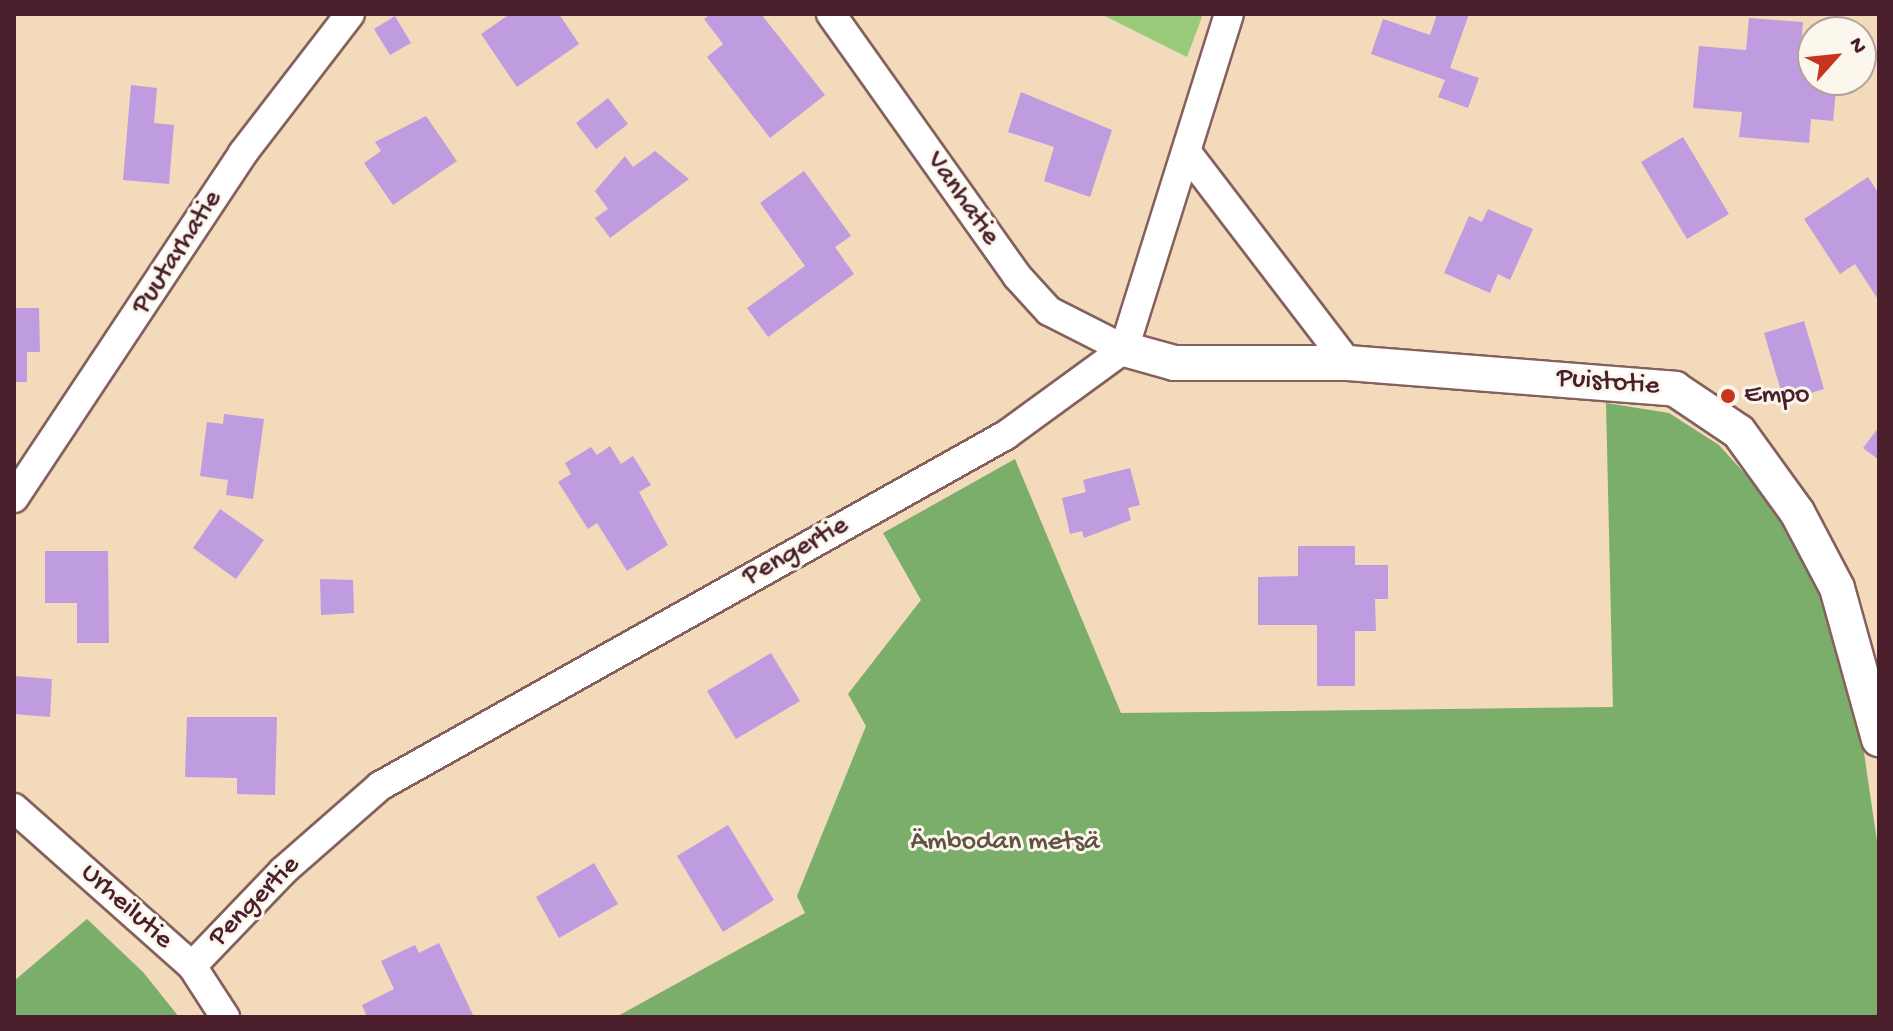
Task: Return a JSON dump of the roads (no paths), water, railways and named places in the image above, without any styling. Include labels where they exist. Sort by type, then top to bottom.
[{"type":"street","name":"Puutarhatie","points":[[14,498],[243,153],[350,14]]},
{"type":"street","name":"Vanhatie","points":[[831,14],[1017,276],[1049,311],[1124,349]]},
{"type":"street","points":[[1124,349],[1188,154],[1229,14]]},
{"type":"street","points":[[1188,154],[1348,363]]},
{"type":"street","name":"Puistotie","points":[[1124,349],[1174,363],[1348,363],[1675,389],[1739,432],[1797,512],[1837,588],[1879,739]]},
{"type":"street","name":"Pengertie","points":[[192,966],[283,871],[380,786],[1006,435],[1124,349]]},
{"type":"street","name":"Urheilutie","points":[[14,808],[192,966],[225,1017]]},
{"type":"place","name":"Empo","points":[[1728,396]]},
{"type":"park label","name":"Ämbodan metsä","points":[[1005,843]]}]
